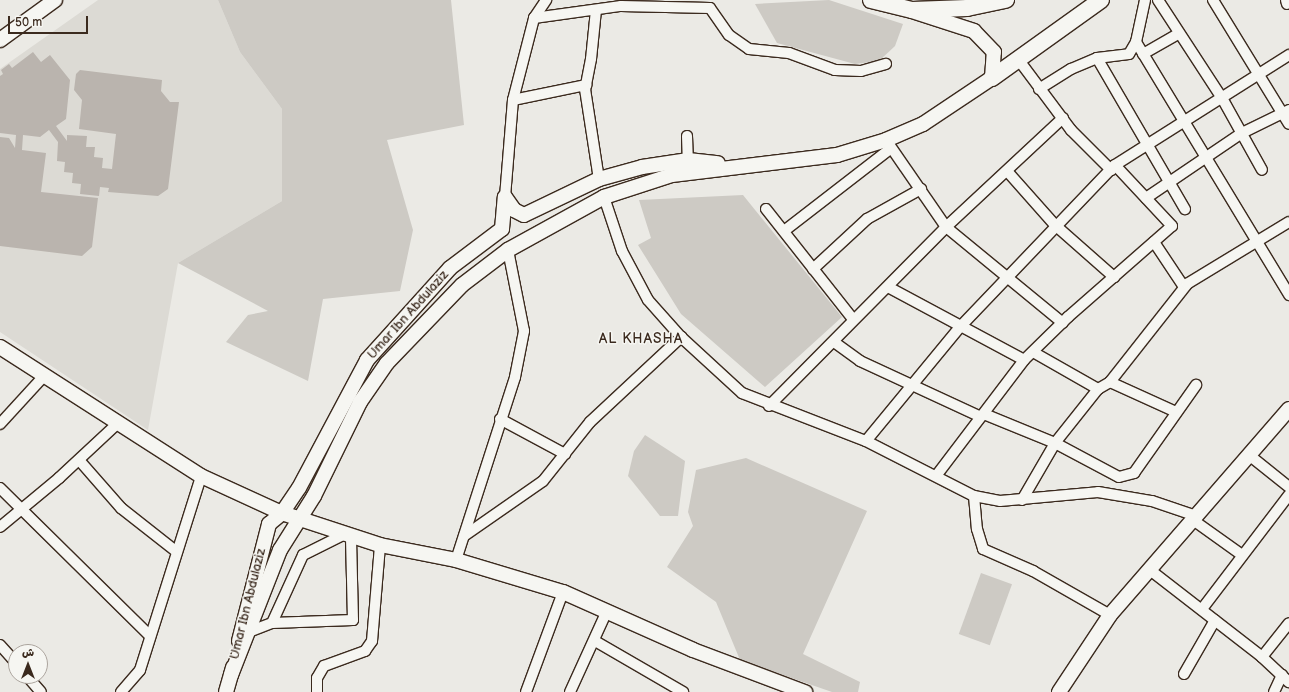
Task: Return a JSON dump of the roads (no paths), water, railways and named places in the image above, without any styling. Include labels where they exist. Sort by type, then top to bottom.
[{"type":"main road","points":[[872,0],[912,10],[1006,0]]},
{"type":"main road","points":[[992,78],[1101,0]]},
{"type":"street","points":[[0,40],[55,0]]},
{"type":"street","points":[[505,197],[514,100],[534,18],[546,0]]},
{"type":"street","points":[[1039,89],[1071,69],[1097,58],[1129,54],[1136,42],[1145,0]]},
{"type":"street","points":[[1158,0],[1178,34],[1222,98],[1262,170]]},
{"type":"street","points":[[1213,0],[1286,112],[1289,124]]},
{"type":"street","points":[[534,18],[596,10],[621,3],[710,8],[729,35],[749,50],[789,53],[835,70],[861,72],[886,64]]},
{"type":"street","points":[[596,10],[586,85],[599,179]]},
{"type":"street","points":[[912,10],[974,31],[994,52],[992,78]]},
{"type":"street","points":[[1143,54],[1178,34]]},
{"type":"street","points":[[1136,42],[1208,158],[1289,295]]},
{"type":"street","points":[[866,441],[960,326],[1008,278],[1055,225],[1113,168],[1289,55]]},
{"type":"street","points":[[1097,58],[1185,209]]},
{"type":"street","points":[[936,476],[1024,360],[1063,323],[1172,226],[1146,198],[1113,168],[1063,118],[1039,89],[1018,59]]},
{"type":"street","name":"Umar Ibn Abdulaziz","points":[[231,675],[251,631],[280,550],[314,496],[360,402],[387,363],[462,285],[508,250],[604,197],[672,175],[735,166],[837,155],[888,145],[923,124],[992,78]]},
{"type":"street","points":[[514,100],[586,85]]},
{"type":"street","points":[[1146,198],[1242,134],[1286,112]]},
{"type":"street","points":[[769,406],[834,342],[853,319],[888,287],[946,227],[1063,118]]},
{"type":"street","points":[[687,136],[688,160]]},
{"type":"street","points":[[784,231],[888,145],[921,189],[946,227],[1063,323]]},
{"type":"street","name":"Umar Ibn Abdulaziz","points":[[505,197],[514,210],[524,215],[599,179],[642,166],[688,160],[735,166]]},
{"type":"street","points":[[1007,171],[1055,225],[1114,277]]},
{"type":"street","points":[[813,269],[867,219],[921,189]]},
{"type":"street","name":"Umar Ibn Abdulaziz","points":[[226,692],[262,546],[269,524],[282,513],[300,488],[342,401],[367,360],[450,268],[502,229],[505,197]]},
{"type":"street","points":[[604,197],[622,251],[648,300],[681,337],[742,393],[769,406],[866,441],[974,496],[1000,501],[1098,492],[1152,501],[1195,518],[1242,555]]},
{"type":"street","points":[[766,210],[853,319]]},
{"type":"street","points":[[1022,500],[1055,443],[1098,388],[1110,382],[1184,288],[1256,240],[1289,222]]},
{"type":"street","points":[[1154,242],[1184,288]]},
{"type":"street","points":[[456,560],[514,377],[524,331],[508,250]]},
{"type":"street","points":[[888,287],[1024,360]]},
{"type":"street","points":[[464,536],[543,481],[590,422],[681,337]]},
{"type":"street","points":[[834,342],[860,361],[911,386],[1055,443],[1120,477],[1134,473],[1196,385]]},
{"type":"street","points":[[0,347],[201,476],[282,513],[380,545],[456,560],[563,592],[606,613],[780,687],[805,692]]},
{"type":"street","points":[[1033,352],[1098,388]]},
{"type":"street","points":[[0,424],[44,376]]},
{"type":"street","points":[[1110,382],[1176,412]]},
{"type":"street","points":[[1059,692],[1110,615],[1289,409]]},
{"type":"street","points":[[500,419],[565,454]]},
{"type":"street","points":[[0,527],[18,509],[79,460],[119,422]]},
{"type":"street","points":[[1249,455],[1289,486]]},
{"type":"street","points":[[79,460],[121,508],[177,552]]},
{"type":"street","points":[[121,692],[140,670],[201,476]]},
{"type":"street","points":[[0,488],[18,509],[150,636]]},
{"type":"street","points":[[1202,609],[1289,495]]},
{"type":"street","points":[[974,496],[977,529],[983,549],[1033,571],[1110,615]]},
{"type":"street","points":[[272,623],[303,555],[348,535]]},
{"type":"street","points":[[251,631],[272,623],[353,620],[348,535]]},
{"type":"street","points":[[317,692],[317,678],[324,666],[365,651],[372,641],[380,545]]},
{"type":"street","points":[[1150,570],[1202,609],[1286,678],[1274,692]]},
{"type":"street","points":[[526,692],[563,592]]},
{"type":"street","points":[[570,692],[595,641],[606,613]]},
{"type":"street","points":[[1184,674],[1215,620]]},
{"type":"street","points":[[1262,657],[1289,623]]},
{"type":"street","points":[[595,641],[683,692]]},
{"type":"street","points":[[1,647],[8,654]]},
{"type":"street","points":[[34,684],[41,692]]},
{"type":"district","name":"AL KHASHA","points":[[641,339]]}]
